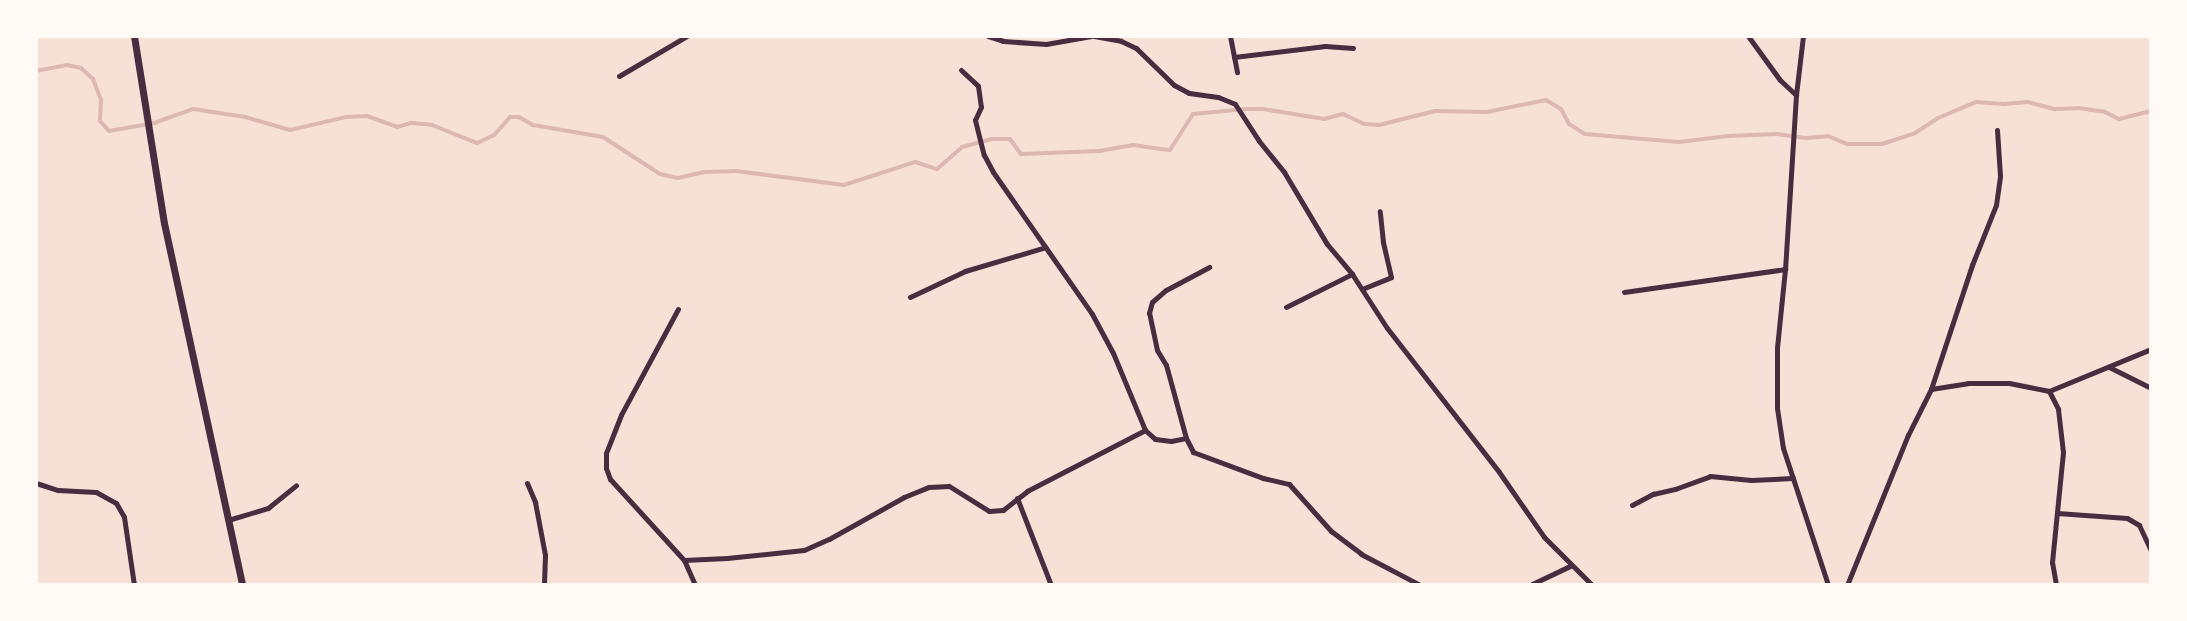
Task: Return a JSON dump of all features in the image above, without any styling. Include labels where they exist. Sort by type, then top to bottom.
[{"type":"street","points":[[134,36],[164,223],[242,585]]},
{"type":"street","points":[[619,76],[687,36]]},
{"type":"street","points":[[988,36],[1003,41],[1046,44],[1093,36],[1114,39],[1136,48],[1174,85],[1189,93],[1218,97],[1235,104],[1240,115],[1284,172],[1327,243],[1352,274],[1387,328],[1499,472],[1544,537],[1570,566],[1592,585]]},
{"type":"street","points":[[1230,36],[1237,72]]},
{"type":"street","points":[[1748,36],[1780,80],[1796,95]]},
{"type":"street","points":[[1803,36],[1794,118],[1785,269],[1777,348],[1777,408],[1784,448],[1828,585]]},
{"type":"street","points":[[1234,57],[1325,46],[1353,48]]},
{"type":"street","points":[[961,70],[978,86],[981,107],[975,120],[984,155],[993,172],[1092,314],[1113,353],[1145,430],[1155,439],[1171,441],[1186,438]]},
{"type":"street","points":[[1847,585],[1908,435],[1931,389],[1972,265],[1996,205],[2000,176],[1996,130]]},
{"type":"street","points":[[1362,289],[1391,277],[1383,243],[1380,211]]},
{"type":"street","points":[[910,297],[965,271],[1046,247]]},
{"type":"street","points":[[1209,267],[1166,290],[1152,302],[1149,313],[1157,350],[1166,365],[1186,438],[1193,452],[1263,478],[1289,484],[1331,531],[1346,543],[1361,554],[1420,585]]},
{"type":"street","points":[[1624,292],[1785,269]]},
{"type":"street","points":[[1286,307],[1352,274]]},
{"type":"street","points":[[678,309],[621,415],[606,453],[610,479],[684,560],[695,585]]},
{"type":"street","points":[[1931,389],[1968,383],[2009,383],[2049,391],[2151,349]]},
{"type":"street","points":[[2109,367],[2151,388]]},
{"type":"street","points":[[2049,391],[2058,409],[2062,452],[2052,561],[2056,585]]},
{"type":"street","points":[[684,560],[804,550],[829,539],[904,497],[929,487],[949,486],[989,511],[1003,510],[1017,498],[1145,430]]},
{"type":"street","points":[[1632,505],[1653,494],[1675,489],[1710,476],[1751,480],[1793,478]]},
{"type":"street","points":[[36,483],[58,490],[96,492],[116,503],[124,517],[134,585]]},
{"type":"street","points":[[527,483],[535,502],[545,555],[544,585]]},
{"type":"street","points":[[228,520],[268,508],[296,485]]},
{"type":"street","points":[[1017,498],[1051,585]]},
{"type":"street","points":[[2057,513],[2127,518],[2139,525],[2151,551]]},
{"type":"street","points":[[1530,585],[1570,566]]},
{"type":"waterway","points":[[36,71],[67,65],[81,68],[93,79],[101,100],[100,121],[109,131],[154,123],[193,109],[245,117],[290,130],[346,117],[367,116],[397,127],[411,123],[432,125],[477,143],[494,135],[510,117],[519,117],[533,125],[603,137],[660,174],[678,178],[704,172],[736,171],[844,185],[915,162],[937,169],[962,147],[992,139],[1010,139],[1021,154],[1099,151],[1133,145],[1170,150],[1193,114],[1246,109],[1263,109],[1324,119],[1343,114],[1364,124],[1379,125],[1435,111],[1487,112],[1546,100],[1561,109],[1569,124],[1585,134],[1679,142],[1728,136],[1777,134],[1807,138],[1828,136],[1847,144],[1882,144],[1915,133],[1938,118],[1976,102],[2004,104],[2028,102],[2055,109],[2078,108],[2105,112],[2119,119],[2151,111]]}]
